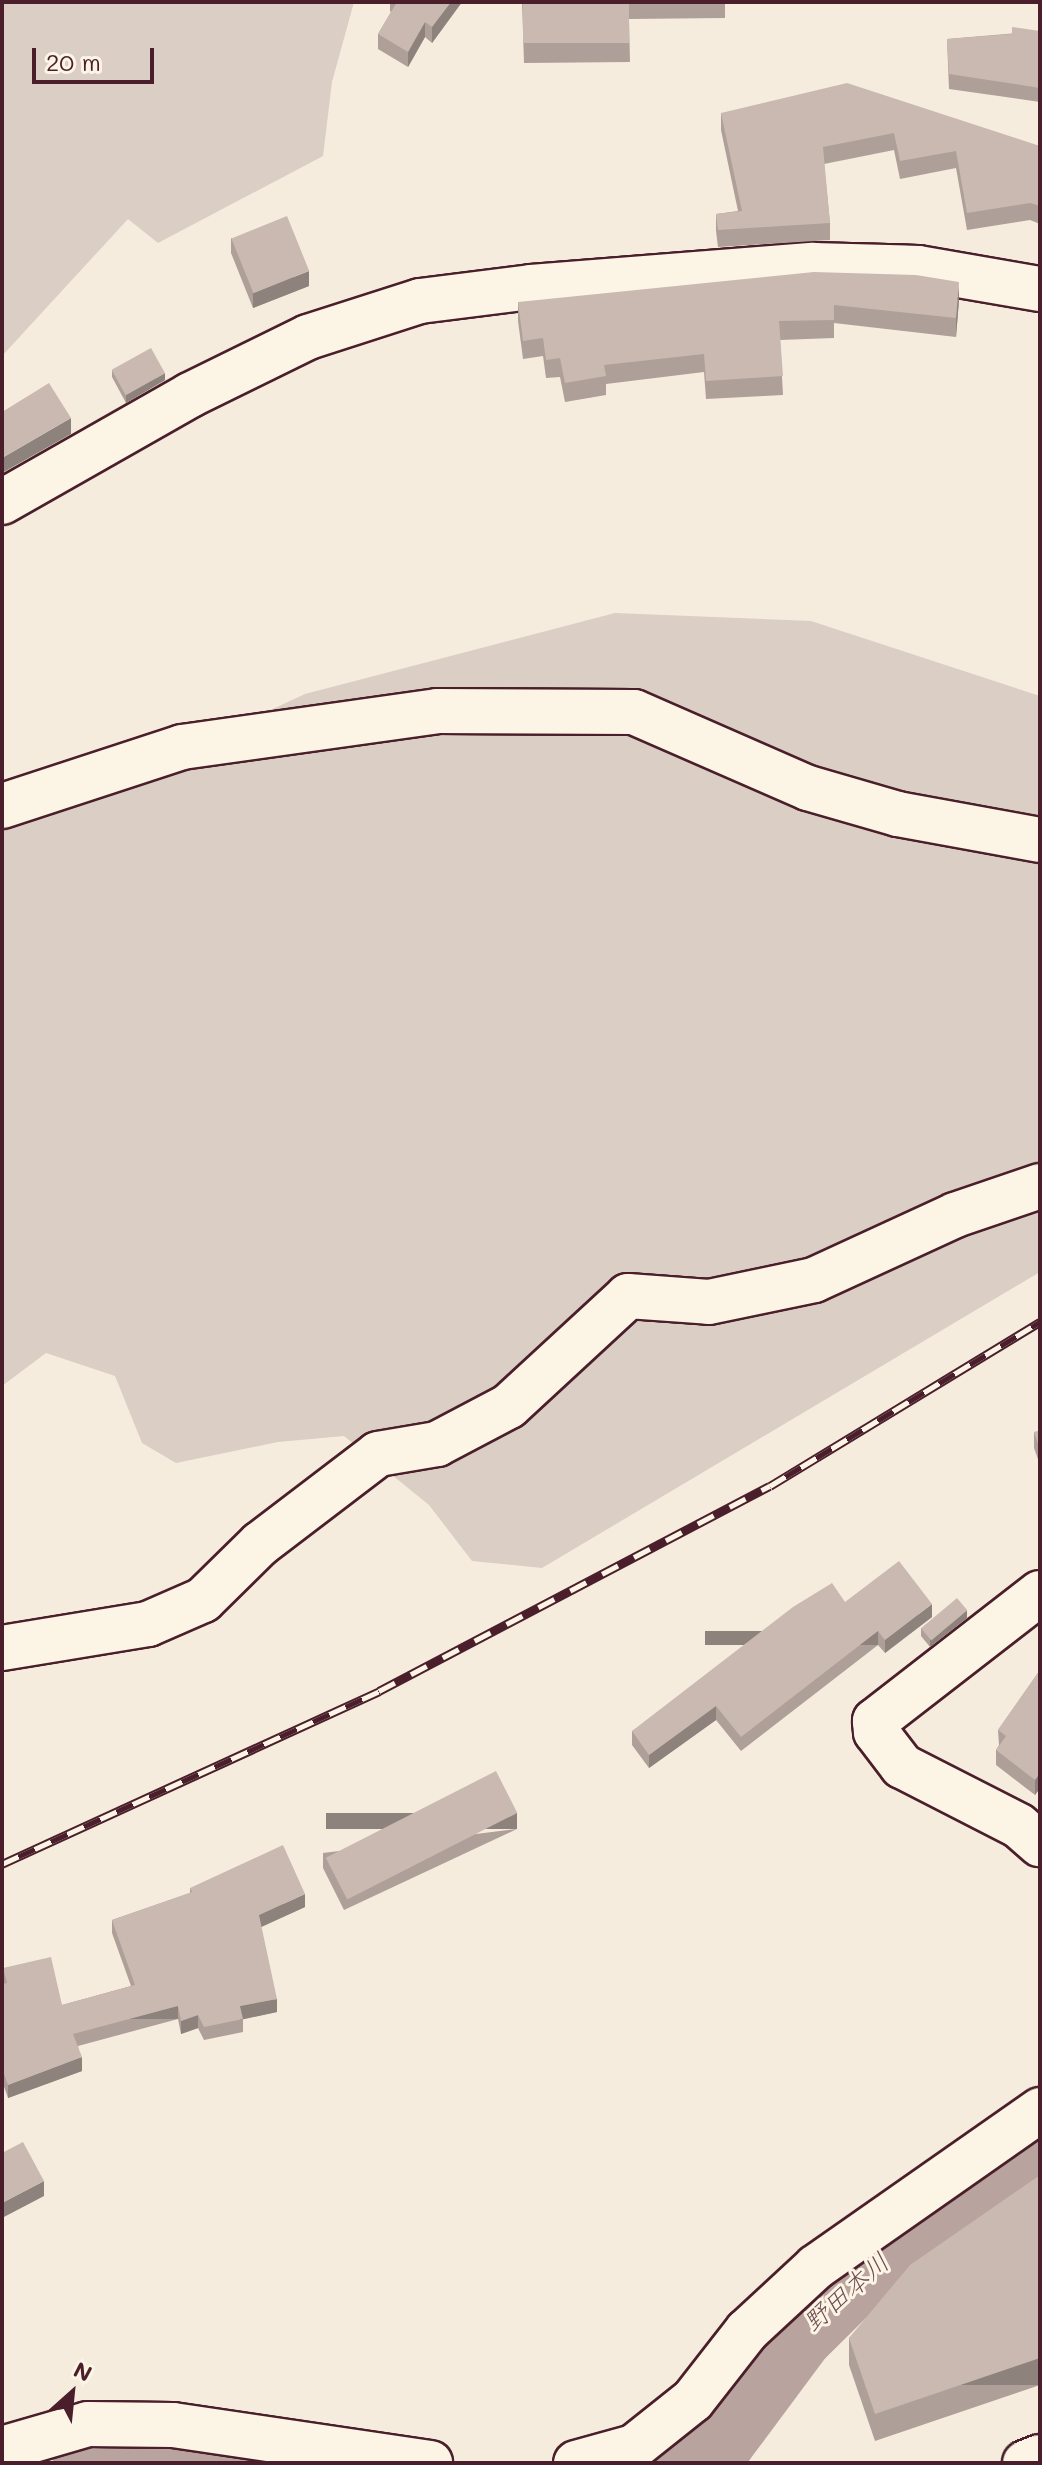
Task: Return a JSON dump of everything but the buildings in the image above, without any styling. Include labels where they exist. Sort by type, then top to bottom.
[{"type":"main road","points":[[2,502],[190,395],[308,337],[420,301],[531,287],[813,265],[918,268],[1040,289]]},
{"type":"main road","points":[[2,806],[182,747],[437,711],[634,712],[808,788],[898,814],[1040,840]]},
{"type":"main road","points":[[2,1648],[148,1624],[203,1600],[260,1544],[378,1454],[437,1444],[509,1406],[628,1296],[709,1302],[814,1280],[955,1215],[1040,1186]]},
{"type":"main road","points":[[1040,1593],[875,1721],[876,1732],[902,1766],[1019,1826],[1040,1844]]},
{"type":"main road","points":[[576,2463],[634,2447],[693,2400],[747,2331],[816,2267],[1040,2110]]},
{"type":"main road","points":[[2,2449],[88,2424],[173,2425],[430,2463]]},
{"type":"main road","points":[[1025,2463],[1040,2457]]},
{"type":"shaded area","points":[[2,2],[354,2],[332,82],[323,156],[158,243],[128,219],[2,356]]},
{"type":"shaded area","points":[[615,613],[811,621],[1040,696],[1040,1272],[542,1568],[472,1561],[429,1505],[344,1436],[278,1442],[176,1463],[142,1443],[115,1376],[46,1353],[2,1386],[2,830],[64,806],[305,694]]},
{"type":"waterway","name":"野田本川","points":[[680,2463],[719,2439],[797,2334],[858,2274],[1040,2150]]},
{"type":"waterway","name":"野田本川","points":[[90,2463],[130,2457],[215,2463]]},
{"type":"railway","points":[[2,1864],[379,1691],[770,1486],[1040,1322]]}]
